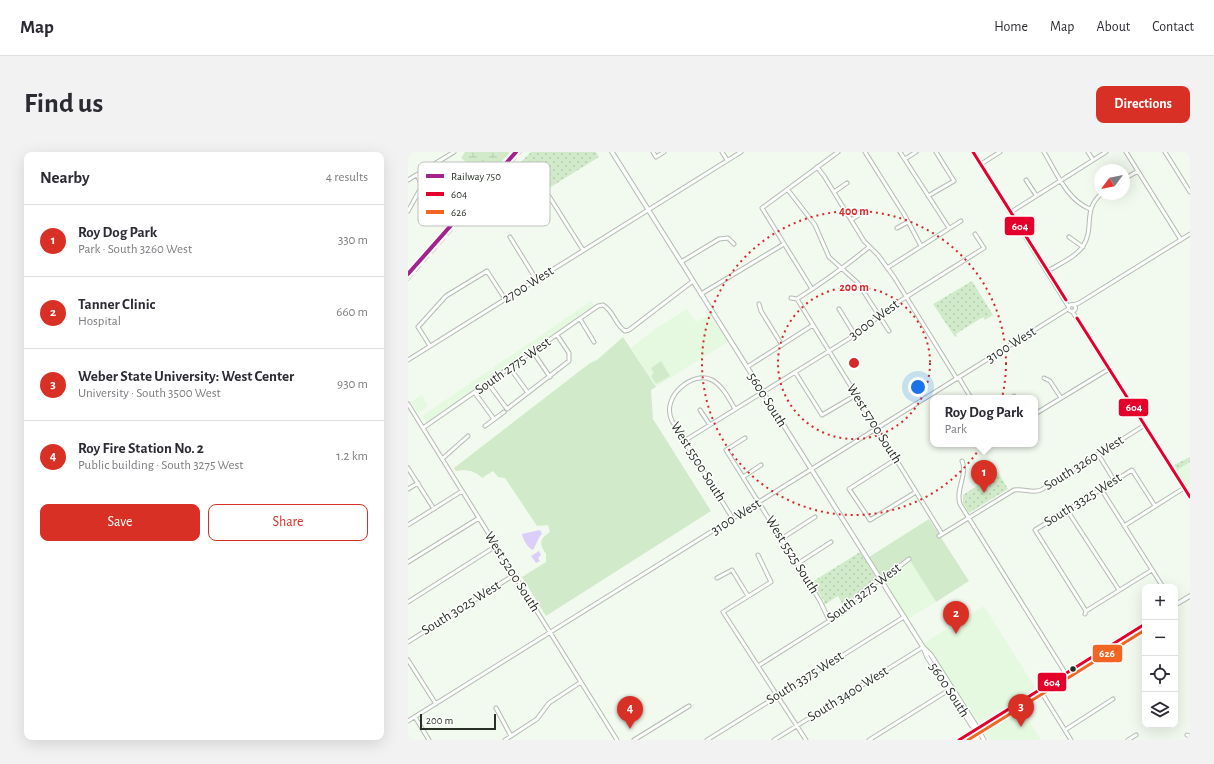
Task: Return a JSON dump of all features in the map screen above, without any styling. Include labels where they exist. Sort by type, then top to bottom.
[{"type":"main road","name":"5600 South","points":[[612,152],[923,647],[927,657],[972,726],[977,729]]},
{"type":"main road","points":[[1178,603],[1190,596]]},
{"type":"main road","points":[[959,740],[1142,626]]},
{"type":"main road","name":"5600 South","points":[[923,647],[931,655],[977,729]]},
{"type":"main road","points":[[977,729],[984,740]]},
{"type":"street","points":[[439,162],[454,152]]},
{"type":"street","points":[[654,152],[656,157],[664,152]]},
{"type":"street","points":[[722,152],[727,160]]},
{"type":"street","name":"2700 West","points":[[408,360],[740,152]]},
{"type":"street","points":[[812,289],[762,208],[838,152]]},
{"type":"street","points":[[865,152],[921,246]]},
{"type":"street","points":[[900,152],[949,228]]},
{"type":"street","points":[[905,159],[916,152]]},
{"type":"street","points":[[928,196],[954,181],[936,152]]},
{"type":"street","points":[[973,152],[1190,497]]},
{"type":"street","points":[[981,164],[1000,152]]},
{"type":"street","points":[[1044,152],[1076,202],[1090,209]]},
{"type":"street","points":[[1088,152],[1093,160]]},
{"type":"street","points":[[1010,212],[1106,152]]},
{"type":"street","points":[[1126,152],[1181,240]]},
{"type":"street","points":[[1165,152],[1190,192]]},
{"type":"street","points":[[817,167],[869,247],[878,255],[887,268],[969,395]]},
{"type":"street","points":[[1130,176],[1138,171]]},
{"type":"street","points":[[408,180],[417,175]]},
{"type":"street","points":[[1026,180],[1036,195]]},
{"type":"street","points":[[834,192],[848,184]]},
{"type":"street","points":[[788,190],[815,225],[829,257],[858,283],[889,331]]},
{"type":"street","points":[[408,211],[418,193]]},
{"type":"street","points":[[550,198],[583,250]]},
{"type":"street","points":[[1048,271],[1076,254],[1083,247],[1087,238],[1090,209],[1096,200]]},
{"type":"street","points":[[851,220],[865,211]]},
{"type":"street","points":[[887,268],[961,221]]},
{"type":"street","points":[[897,228],[908,222]]},
{"type":"street","name":"3000 West","points":[[684,441],[855,335],[879,315],[984,248],[975,234]]},
{"type":"street","name":"3100 West","points":[[932,395],[1190,234]]},
{"type":"street","points":[[510,237],[536,279]]},
{"type":"street","points":[[1069,237],[1083,247]]},
{"type":"street","points":[[681,262],[719,239],[728,238],[734,244]]},
{"type":"street","points":[[701,294],[784,244]]},
{"type":"street","points":[[792,298],[797,299],[842,268],[869,247]]},
{"type":"street","points":[[430,346],[418,327],[446,296],[487,271],[505,299]]},
{"type":"street","name":"South 2775 West","points":[[423,428],[598,306],[604,305],[608,307],[620,328],[625,331],[629,330],[693,280]]},
{"type":"street","name":"West 5700 South","points":[[797,299],[941,535]]},
{"type":"street","points":[[759,304],[761,311],[782,345]]},
{"type":"street","points":[[839,309],[855,335]]},
{"type":"street","points":[[580,319],[594,342]]},
{"type":"street","points":[[747,367],[813,325]]},
{"type":"street","points":[[488,383],[507,409],[550,377],[569,360],[569,353],[557,335]]},
{"type":"street","points":[[533,352],[550,377]]},
{"type":"street","points":[[510,368],[528,393]]},
{"type":"street","points":[[1038,412],[1109,369]]},
{"type":"street","points":[[795,372],[822,415],[856,395]]},
{"type":"street","name":"West 5500 South","points":[[733,519],[669,416],[669,403],[678,390],[692,381],[703,378],[711,379],[721,386],[735,409]]},
{"type":"street","points":[[1044,378],[1050,381],[1061,398]]},
{"type":"street","points":[[475,392],[494,419]]},
{"type":"street","name":"3100 West","points":[[408,721],[930,396]]},
{"type":"street","name":"West 5200 South","points":[[408,404],[617,740]]},
{"type":"street","points":[[700,410],[710,425]]},
{"type":"street","points":[[485,426],[504,412]]},
{"type":"street","name":"South 3260 West","points":[[941,535],[1014,490],[1022,489],[1033,492],[1041,490],[1145,425]]},
{"type":"street","points":[[442,459],[468,436]]},
{"type":"street","name":"West 5525 South","points":[[745,438],[726,450],[820,601],[829,620]]},
{"type":"street","points":[[1098,454],[1114,480]]},
{"type":"street","points":[[896,459],[850,489],[870,520],[916,492]]},
{"type":"street","points":[[962,461],[964,466],[959,501],[968,518],[1066,674]]},
{"type":"street","points":[[743,477],[761,465]]},
{"type":"street","points":[[408,468],[434,509]]},
{"type":"street","name":"South 3325 West","points":[[1119,590],[1086,612],[1035,530],[1132,470],[1155,506]]},
{"type":"street","points":[[408,489],[418,483]]},
{"type":"street","points":[[1124,526],[1184,488]]},
{"type":"street","points":[[1101,489],[1161,584]]},
{"type":"street","points":[[408,525],[462,491]]},
{"type":"street","points":[[1067,510],[1119,590],[1152,570]]},
{"type":"street","points":[[781,539],[815,517]]},
{"type":"street","points":[[408,562],[479,518]]},
{"type":"street","points":[[797,564],[831,542]]},
{"type":"street","points":[[408,602],[496,546]]},
{"type":"street","points":[[758,555],[771,582],[723,612],[806,740]]},
{"type":"street","name":"South 3275 West","points":[[758,666],[845,611],[860,592],[880,580],[909,559]]},
{"type":"street","points":[[717,578],[732,570],[748,596]]},
{"type":"street","name":"South 3025 West","points":[[408,642],[514,575]]},
{"type":"street","name":"South 3375 West","points":[[707,740],[904,617]]},
{"type":"street","name":"South 3400 West","points":[[774,740],[923,647]]},
{"type":"street","points":[[408,660],[436,704]]},
{"type":"street","points":[[505,740],[541,715],[549,703],[581,682]]},
{"type":"street","points":[[869,740],[949,690]]},
{"type":"street","points":[[1040,690],[1072,740]]},
{"type":"street","points":[[1065,730],[1113,699]]},
{"type":"street","points":[[634,740],[689,706]]},
{"type":"street","points":[[496,708],[511,736]]},
{"type":"street","points":[[415,717],[430,740]]},
{"type":"street","points":[[1128,740],[1136,734]]},
{"type":"shaded area","points":[[591,301],[595,307],[427,424],[422,416]]},
{"type":"shaded area","points":[[687,309],[696,322],[710,314],[729,341],[656,387],[631,348],[655,329]]},
{"type":"shaded area","points":[[422,395],[428,406],[418,413],[411,402]]},
{"type":"shaded area","points":[[1190,462],[1190,494],[1176,471]]},
{"type":"shaded area","points":[[540,530],[542,534],[533,550],[526,544],[522,534]]},
{"type":"shaded area","points":[[539,551],[541,555],[538,558],[540,561],[536,563],[531,556]]},
{"type":"shaded area","points":[[910,560],[936,602],[907,619],[883,580]]},
{"type":"shaded area","points":[[984,606],[1036,689],[979,722],[924,643]]},
{"type":"shaded area","points":[[1021,708],[1041,740],[989,740],[984,731]]},
{"type":"green space","points":[[465,152],[510,152],[501,162],[466,162],[461,158]]},
{"type":"green space","points":[[531,152],[596,152],[599,157],[550,187],[550,162],[521,162]]},
{"type":"green space","points":[[972,281],[993,315],[985,320],[983,317],[956,334],[957,336],[955,337],[933,304]]},
{"type":"green space","points":[[623,337],[656,387],[651,390],[653,419],[711,511],[546,616],[522,577],[546,562],[546,554],[541,542],[542,539],[550,532],[548,525],[537,526],[505,478],[498,477],[493,471],[482,478],[474,472],[467,470],[456,471],[454,468],[590,363],[597,360]]},
{"type":"green space","points":[[661,361],[670,376],[656,384],[651,376],[654,373],[651,368]]},
{"type":"green space","points":[[1190,457],[1190,462],[1177,470],[1174,465]]},
{"type":"green space","points":[[998,472],[1008,489],[969,513],[963,503],[963,495]]},
{"type":"green space","points":[[929,519],[969,581],[936,602],[908,557],[881,577],[869,557]]},
{"type":"green space","points":[[860,552],[877,579],[856,593],[844,607],[838,596],[824,605],[824,601],[812,582]]},
{"type":"railway","points":[[513,162],[522,152]]},
{"type":"railway","points":[[408,281],[457,226]]},
{"type":"rail line","name":"750","points":[[507,162],[516,152]]},
{"type":"rail line","name":"750","points":[[408,274],[450,226]]},
{"type":"transit line","name":"604","points":[[973,152],[1066,300]]},
{"type":"transit line","name":"604","points":[[1077,318],[1190,497]]},
{"type":"transit line","name":"604","points":[[959,740],[1142,626]]},
{"type":"transit line","name":"626","points":[[968,740],[1142,632]]},
{"type":"place","name":"Roy Dog Park","points":[[984,493]]},
{"type":"place","name":"Tanner Clinic","points":[[956,634]]},
{"type":"place","name":"Weber State University: West Center","points":[[1021,727]]},
{"type":"place","name":"Roy Fire Station No. 2","points":[[630,729]]}]
